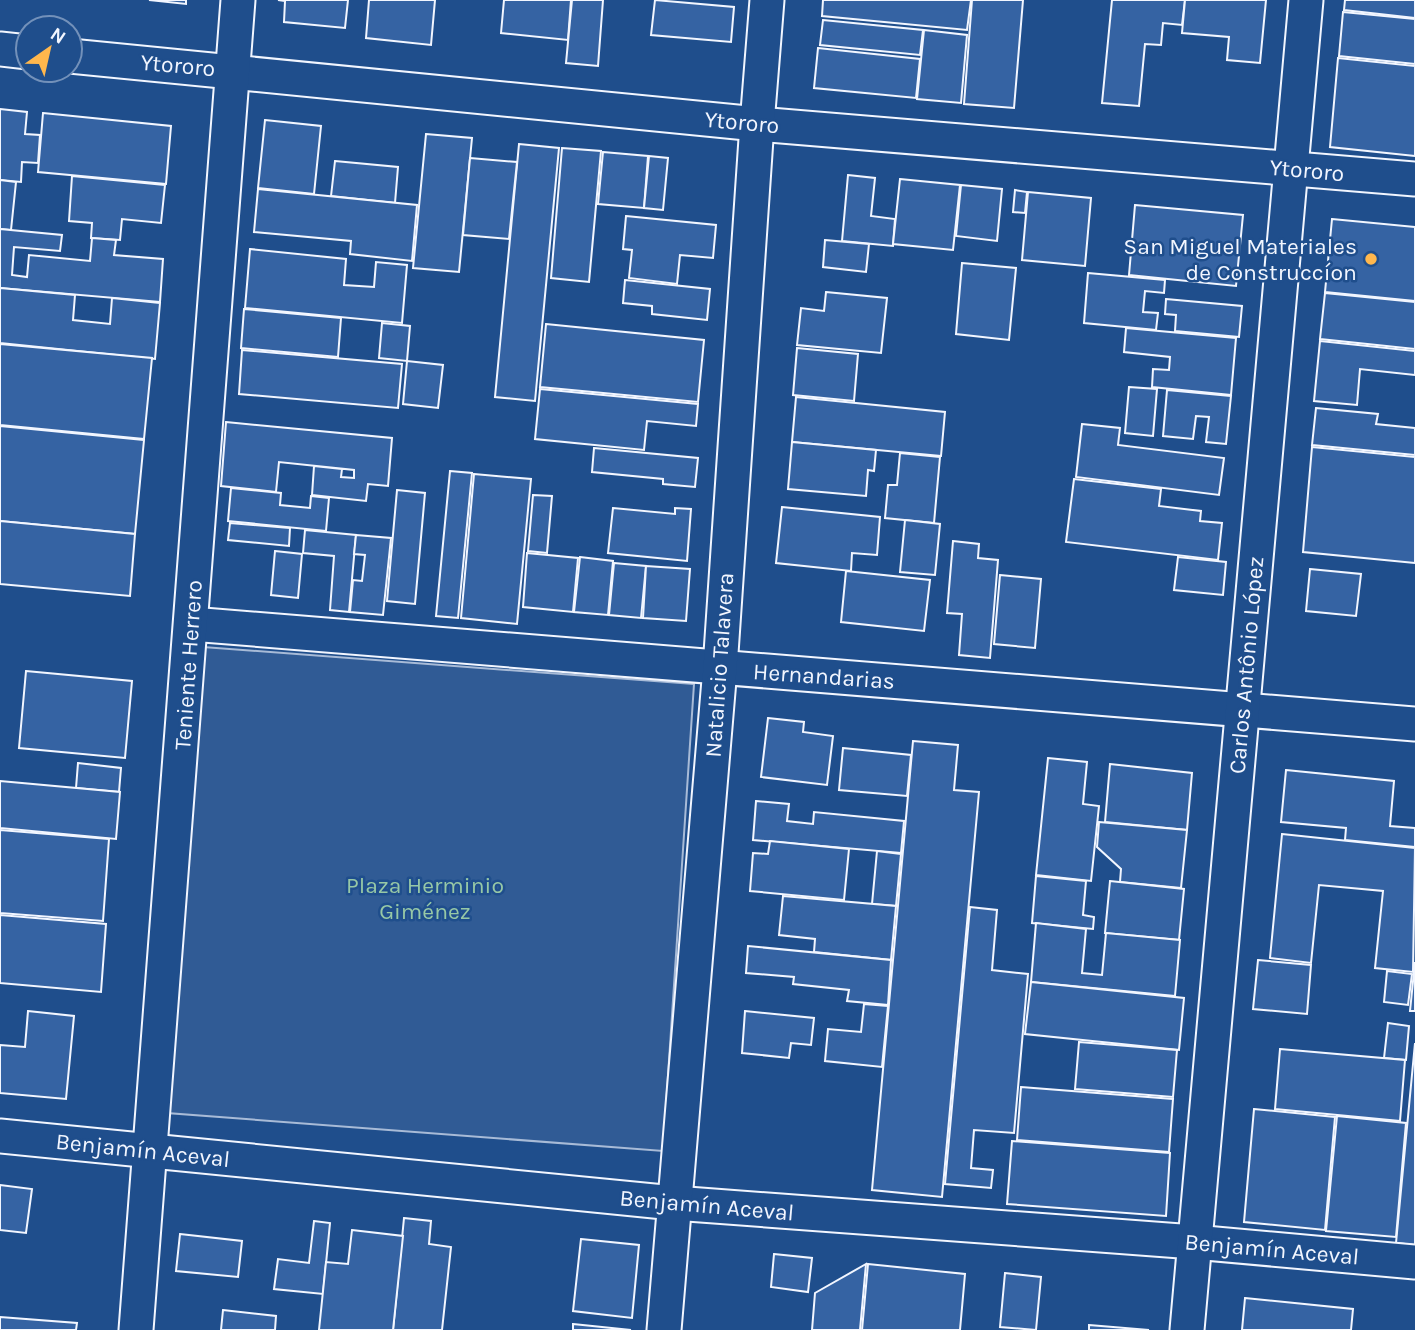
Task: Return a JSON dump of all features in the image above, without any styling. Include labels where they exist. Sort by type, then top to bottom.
[{"type":"street","name":"Teniente Herrero","points":[[136,1330],[238,0]]},
{"type":"street","name":"Natalicio Talavera","points":[[664,1330],[720,668],[767,0]]},
{"type":"street","name":"Carlos Antônio López","points":[[1187,1330],[1306,0]]},
{"type":"street","name":"Ytororo","points":[[84,57],[757,124],[1415,179]]},
{"type":"street","name":"Hernandarias","points":[[191,624],[1415,724]]},
{"type":"street","name":"Benjamín Aceval","points":[[0,1136],[674,1203],[1194,1242],[1415,1262]]},
{"type":"green space","name":"Plaza Herminio Giménez","points":[[203,647],[694,684],[663,1151],[167,1113]]},
{"type":"building","points":[[149,0],[186,0],[186,4]]},
{"type":"building","points":[[278,0],[348,0],[345,28],[284,22],[285,1]]},
{"type":"building","points":[[369,0],[435,0],[431,45],[366,38]]},
{"type":"building","points":[[504,0],[571,0],[568,40],[501,33]]},
{"type":"building","points":[[572,0],[603,0],[598,66],[566,63]]},
{"type":"building","points":[[655,0],[734,7],[731,42],[651,35]]},
{"type":"building","points":[[823,0],[971,0],[967,30],[822,16]]},
{"type":"building","points":[[972,0],[1023,0],[1014,108],[964,104]]},
{"type":"building","points":[[1112,0],[1185,0],[1182,25],[1163,23],[1161,45],[1145,44],[1139,106],[1102,103]]},
{"type":"building","points":[[1185,0],[1266,0],[1260,63],[1227,60],[1229,37],[1182,33]]},
{"type":"building","points":[[1345,0],[1415,0],[1415,18],[1344,10]]},
{"type":"building","points":[[1343,12],[1415,19],[1415,64],[1339,56]]},
{"type":"building","points":[[823,20],[923,30],[920,55],[820,45]]},
{"type":"building","points":[[924,30],[967,35],[961,103],[917,99]]},
{"type":"building","points":[[818,48],[920,59],[916,98],[814,88]]},
{"type":"building","points":[[1338,58],[1415,66],[1415,156],[1330,147]]},
{"type":"building","points":[[0,109],[27,112],[25,134],[40,135],[38,163],[22,162],[21,182],[0,180]]},
{"type":"building","points":[[43,113],[171,126],[166,184],[38,172]]},
{"type":"building","points":[[265,120],[321,126],[314,194],[258,188]]},
{"type":"building","points":[[426,134],[472,138],[459,272],[413,268]]},
{"type":"building","points":[[519,144],[559,148],[535,401],[495,397]]},
{"type":"building","points":[[562,148],[601,151],[589,282],[551,278]]},
{"type":"building","points":[[603,152],[648,156],[644,208],[598,204]]},
{"type":"building","points":[[649,156],[668,158],[663,210],[644,208]]},
{"type":"building","points":[[470,158],[517,162],[509,239],[463,235]]},
{"type":"building","points":[[335,161],[398,167],[395,203],[331,196]]},
{"type":"building","points":[[848,175],[875,178],[871,216],[895,219],[893,246],[842,241]]},
{"type":"building","points":[[72,176],[165,185],[161,223],[122,219],[120,240],[91,238],[92,223],[69,221]]},
{"type":"building","points":[[900,179],[960,185],[953,250],[893,244]]},
{"type":"building","points":[[0,180],[16,182],[11,230],[0,229]]},
{"type":"building","points":[[961,185],[1002,189],[997,241],[956,236]]},
{"type":"building","points":[[258,189],[417,205],[412,261],[350,254],[351,241],[254,232]]},
{"type":"building","points":[[1015,190],[1027,192],[1025,213],[1013,212]]},
{"type":"building","points":[[1028,192],[1091,198],[1085,266],[1022,260]]},
{"type":"building","points":[[1135,205],[1243,215],[1236,286],[1129,275]]},
{"type":"building","points":[[626,216],[716,225],[713,258],[680,255],[677,284],[629,278],[632,250],[623,249]]},
{"type":"building","name":"San Miguel Materiales de Construccíon","points":[[1332,219],[1415,227],[1415,301],[1325,292]]},
{"type":"building","points":[[0,229],[62,235],[60,251],[14,247],[12,275],[27,277],[29,255],[90,261],[92,238],[116,240],[114,255],[163,259],[160,302],[0,288]]},
{"type":"building","points":[[825,240],[869,244],[866,272],[823,267]]},
{"type":"building","points":[[250,249],[346,259],[344,285],[374,287],[376,262],[407,265],[402,323],[245,308]]},
{"type":"building","points":[[962,263],[1016,268],[1009,340],[956,334]]},
{"type":"building","points":[[1088,273],[1165,280],[1164,293],[1145,291],[1143,312],[1158,313],[1156,330],[1084,323]]},
{"type":"building","points":[[625,280],[710,289],[707,320],[652,314],[652,306],[623,303]]},
{"type":"building","points":[[0,288],[75,295],[73,320],[110,324],[112,298],[160,303],[155,359],[0,343]]},
{"type":"building","points":[[826,292],[887,298],[881,353],[797,345],[801,308],[824,311]]},
{"type":"building","points":[[1325,293],[1415,302],[1415,349],[1320,339]]},
{"type":"building","points":[[1166,299],[1242,306],[1239,337],[1175,331],[1176,315],[1165,314]]},
{"type":"building","points":[[244,309],[341,318],[338,357],[241,348]]},
{"type":"building","points":[[382,323],[410,326],[407,361],[379,358]]},
{"type":"building","points":[[546,324],[704,340],[698,402],[540,387]]},
{"type":"building","points":[[1126,328],[1236,338],[1231,395],[1152,387],[1153,369],[1169,370],[1170,357],[1124,352]]},
{"type":"building","points":[[1320,341],[1415,351],[1415,375],[1360,369],[1357,405],[1314,401]]},
{"type":"building","points":[[0,344],[152,358],[144,439],[0,425]]},
{"type":"building","points":[[797,348],[858,354],[854,401],[793,395]]},
{"type":"building","points":[[242,350],[402,364],[398,408],[239,394]]},
{"type":"building","points":[[407,361],[443,365],[438,408],[403,404]]},
{"type":"building","points":[[1129,387],[1157,389],[1153,436],[1125,433]]},
{"type":"building","points":[[540,389],[698,404],[696,426],[647,421],[644,450],[535,439]]},
{"type":"building","points":[[1167,390],[1231,396],[1226,444],[1206,442],[1209,417],[1196,416],[1193,439],[1163,436]]},
{"type":"building","points":[[796,397],[945,412],[941,456],[792,442]]},
{"type":"building","points":[[1316,408],[1378,414],[1376,424],[1415,428],[1415,455],[1312,445]]},
{"type":"building","points":[[226,422],[392,438],[388,486],[368,484],[366,501],[312,495],[314,466],[342,469],[341,477],[354,478],[354,470],[279,462],[276,492],[221,486]]},
{"type":"building","points":[[1082,424],[1120,428],[1118,445],[1224,458],[1219,495],[1076,477]]},
{"type":"building","points":[[0,426],[144,440],[135,534],[0,521]]},
{"type":"building","points":[[792,442],[876,450],[874,471],[868,470],[866,496],[788,489]]},
{"type":"building","points":[[1312,447],[1415,457],[1415,563],[1303,552]]},
{"type":"building","points":[[594,448],[698,458],[695,487],[663,484],[663,479],[592,472]]},
{"type":"building","points":[[900,453],[940,457],[934,523],[885,518],[888,485],[897,485]]},
{"type":"building","points":[[450,471],[472,473],[458,618],[436,616]]},
{"type":"building","points":[[474,474],[531,479],[517,624],[461,618]]},
{"type":"building","points":[[1074,479],[1161,489],[1159,506],[1201,511],[1200,521],[1222,523],[1218,560],[1066,542]]},
{"type":"building","points":[[231,488],[281,493],[280,505],[310,508],[311,496],[329,498],[326,531],[228,521]]},
{"type":"building","points":[[397,490],[425,493],[415,604],[387,601]]},
{"type":"building","points":[[533,495],[552,496],[547,553],[528,551]]},
{"type":"building","points":[[782,507],[880,517],[877,555],[852,553],[851,571],[776,563]]},
{"type":"building","points":[[613,508],[675,514],[675,508],[691,509],[687,561],[608,553]]},
{"type":"building","points":[[905,520],[940,524],[935,575],[900,572]]},
{"type":"building","points":[[0,521],[135,534],[130,596],[0,584]]},
{"type":"building","points":[[230,523],[290,528],[289,546],[228,540]]},
{"type":"building","points":[[305,530],[356,535],[349,612],[330,610],[334,556],[303,553]]},
{"type":"building","points":[[356,535],[391,538],[383,615],[350,612],[353,580],[362,581],[365,555],[354,554]]},
{"type":"building","points":[[953,541],[979,544],[978,558],[998,560],[990,658],[959,655],[962,614],[947,613]]},
{"type":"building","points":[[275,551],[302,554],[298,598],[271,595]]},
{"type":"building","points":[[527,553],[578,558],[573,612],[523,607]]},
{"type":"building","points":[[580,557],[613,561],[608,615],[574,612]]},
{"type":"building","points":[[1178,557],[1226,562],[1223,595],[1174,590]]},
{"type":"building","points":[[614,563],[646,566],[641,618],[609,615]]},
{"type":"building","points":[[646,566],[690,569],[686,621],[643,618]]},
{"type":"building","points":[[1310,569],[1361,574],[1356,616],[1306,611]]},
{"type":"building","points":[[846,571],[930,580],[924,631],[841,622]]},
{"type":"building","points":[[1000,575],[1041,579],[1035,648],[994,644]]},
{"type":"building","points":[[26,671],[132,681],[125,758],[19,748]]},
{"type":"building","points":[[768,718],[804,722],[803,732],[833,736],[827,785],[761,777]]},
{"type":"building","points":[[913,741],[958,745],[954,790],[979,792],[942,1197],[872,1190]]},
{"type":"building","points":[[843,748],[911,755],[907,796],[839,790]]},
{"type":"building","points":[[1048,758],[1087,762],[1083,804],[1099,806],[1091,881],[1036,875]]},
{"type":"building","points":[[78,763],[121,768],[119,792],[76,788]]},
{"type":"building","points":[[1110,764],[1192,773],[1187,830],[1105,822]]},
{"type":"building","points":[[1286,770],[1394,781],[1390,826],[1415,828],[1415,847],[1345,840],[1346,828],[1281,822]]},
{"type":"building","points":[[0,781],[120,792],[116,839],[0,828]]},
{"type":"building","points":[[756,801],[789,804],[787,821],[813,824],[814,812],[904,821],[901,853],[753,840]]},
{"type":"building","points":[[1099,822],[1187,830],[1181,888],[1120,882],[1121,869],[1097,847]]},
{"type":"building","points":[[0,830],[109,839],[103,921],[0,913]]},
{"type":"building","points":[[1282,834],[1415,848],[1413,972],[1375,968],[1383,891],[1319,885],[1311,963],[1270,958]]},
{"type":"building","points":[[770,841],[849,849],[844,900],[750,891],[753,853],[768,854]]},
{"type":"building","points":[[877,851],[901,854],[896,906],[872,904]]},
{"type":"building","points":[[1036,876],[1086,881],[1083,915],[1094,917],[1093,929],[1032,923]]},
{"type":"building","points":[[1110,881],[1184,889],[1179,940],[1105,933]]},
{"type":"building","points":[[783,896],[896,906],[891,960],[814,952],[815,939],[779,935]]},
{"type":"building","points":[[970,907],[997,910],[992,970],[1028,974],[1014,1133],[974,1130],[971,1168],[993,1170],[991,1188],[945,1184]]},
{"type":"building","points":[[0,915],[106,924],[101,992],[0,983]]},
{"type":"building","points":[[1036,923],[1086,929],[1082,973],[1102,975],[1106,933],[1180,940],[1175,996],[1031,982]]},
{"type":"building","points":[[748,946],[891,960],[888,1005],[847,1001],[849,990],[793,984],[794,977],[746,973]]},
{"type":"building","points":[[1258,960],[1311,965],[1307,1014],[1253,1009]]},
{"type":"building","points":[[1415,962],[1415,1011],[1410,1011]]},
{"type":"building","points":[[1387,971],[1412,974],[1408,1005],[1384,1002]]},
{"type":"building","points":[[1031,982],[1184,998],[1179,1050],[1025,1034]]},
{"type":"building","points":[[864,1004],[888,1006],[882,1067],[825,1061],[828,1029],[861,1032]]},
{"type":"building","points":[[28,1011],[74,1016],[66,1099],[0,1093],[0,1045],[25,1047]]},
{"type":"building","points":[[745,1011],[814,1018],[811,1045],[791,1043],[789,1058],[742,1053]]},
{"type":"building","points":[[1388,1023],[1409,1026],[1406,1060],[1384,1058]]},
{"type":"building","points":[[1079,1042],[1177,1050],[1173,1097],[1075,1089]]},
{"type":"building","points":[[1415,1043],[1415,1245],[1396,1243]]},
{"type":"building","points":[[1280,1049],[1405,1060],[1400,1121],[1275,1109]]},
{"type":"building","points":[[1021,1087],[1173,1099],[1169,1152],[1017,1140]]},
{"type":"building","points":[[1254,1109],[1335,1117],[1325,1230],[1244,1222]]},
{"type":"building","points":[[1337,1116],[1406,1123],[1396,1237],[1326,1231]]},
{"type":"building","points":[[1012,1141],[1170,1153],[1166,1216],[1007,1204]]},
{"type":"building","points":[[0,1185],[32,1189],[26,1233],[0,1230]]},
{"type":"building","points":[[404,1218],[431,1221],[429,1244],[451,1247],[442,1330],[393,1330]]},
{"type":"building","points":[[314,1221],[330,1223],[323,1294],[274,1289],[278,1259],[309,1263]]},
{"type":"building","points":[[352,1230],[403,1236],[393,1330],[319,1330],[326,1262],[348,1264]]},
{"type":"building","points":[[180,1234],[242,1241],[238,1277],[176,1271]]},
{"type":"building","points":[[581,1239],[639,1245],[632,1318],[573,1311]]},
{"type":"building","points":[[774,1254],[812,1258],[808,1292],[771,1287]]},
{"type":"building","points":[[866,1264],[860,1330],[812,1330],[815,1293]]},
{"type":"building","points":[[868,1264],[965,1274],[960,1330],[862,1330]]},
{"type":"building","points":[[1005,1273],[1041,1277],[1036,1330],[1000,1327]]},
{"type":"building","points":[[1245,1298],[1353,1309],[1351,1330],[1242,1330]]},
{"type":"building","points":[[223,1310],[276,1316],[275,1330],[221,1330]]},
{"type":"building","points":[[0,1317],[77,1323],[76,1330],[0,1330]]},
{"type":"building","points":[[573,1324],[631,1330],[573,1330]]},
{"type":"building","points":[[1089,1325],[1149,1330],[1089,1330]]},
{"type":"place","name":"San Miguel Materiales de Construccíon","points":[[1371,259]]}]
